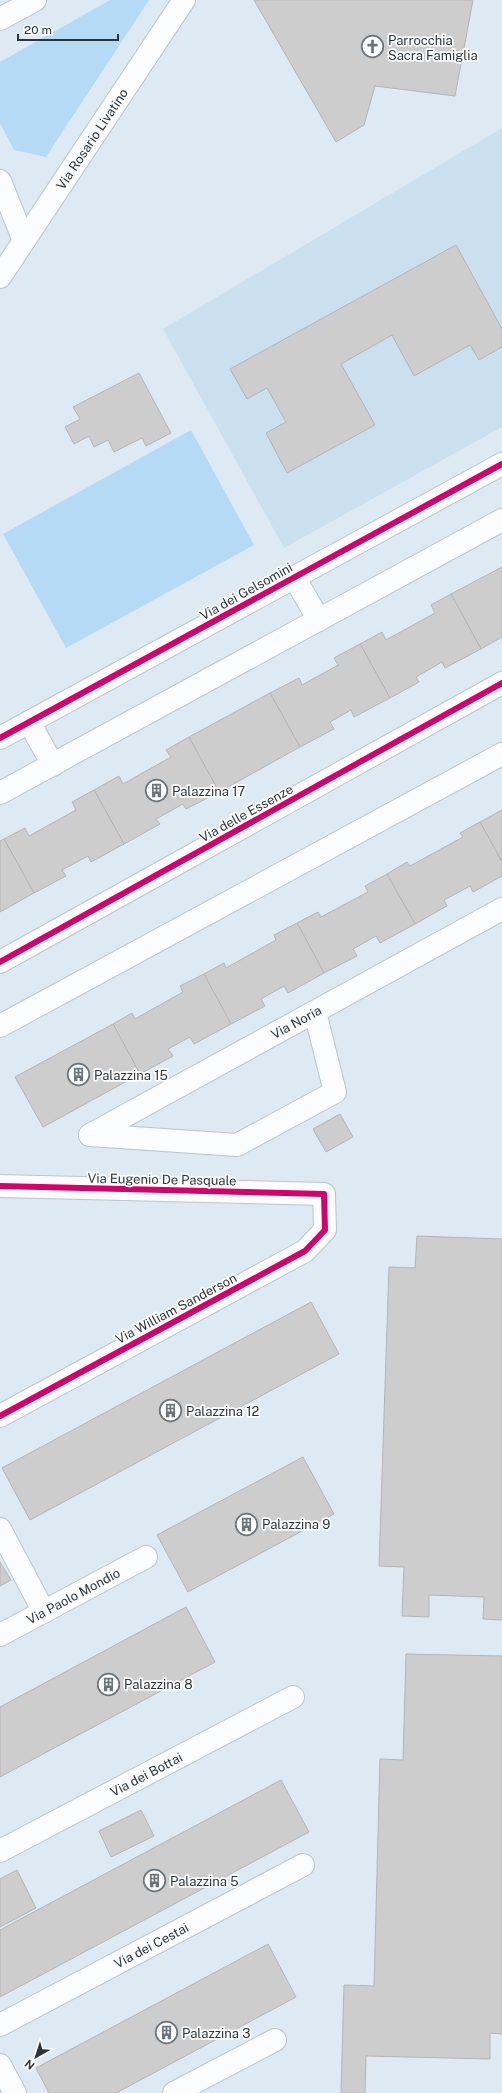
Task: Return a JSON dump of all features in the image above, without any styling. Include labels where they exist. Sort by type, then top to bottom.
[{"type":"street","points":[[0,19],[35,0]]},
{"type":"street","name":"Via Rosario Livatino","points":[[0,278],[184,0]]},
{"type":"street","points":[[1,188],[24,241]]},
{"type":"street","name":"Via dei Gelsomini","points":[[0,738],[502,464]]},
{"type":"street","points":[[0,793],[502,520]]},
{"type":"street","points":[[294,577],[319,620]]},
{"type":"street","name":"Via delle Essenze","points":[[0,962],[502,683]]},
{"type":"street","points":[[29,722],[53,764]]},
{"type":"street","points":[[0,1026],[502,754]]},
{"type":"street","name":"Via Noria","points":[[315,1012],[335,1092],[237,1145],[90,1135],[502,909]]},
{"type":"street","name":"Via Eugenio De Pasquale","points":[[0,1186],[324,1194]]},
{"type":"street","name":"Via William Sanderson","points":[[0,1416],[305,1250],[325,1230],[324,1194]]},
{"type":"street","points":[[0,1529],[44,1612]]},
{"type":"street","name":"Via Paolo Mondio","points":[[0,1635],[146,1558]]},
{"type":"street","name":"Via dei Bottai","points":[[0,1851],[293,1697]]},
{"type":"street","name":"Via dei Cestai","points":[[0,2025],[303,1866]]},
{"type":"street","points":[[174,2093],[275,2040]]},
{"type":"street","points":[[0,2065],[8,2089]]},
{"type":"shaded area","points":[[110,0],[149,0],[46,157],[14,150],[0,123],[0,62]]},
{"type":"shaded area","points":[[502,128],[502,427],[284,548],[163,329]]},
{"type":"shaded area","points":[[191,430],[254,545],[66,648],[3,534]]},
{"type":"building","name":"Parrocchia Sacra Famiglia","points":[[254,0],[473,0],[455,96],[375,86],[364,125],[336,142]]},
{"type":"building","points":[[456,245],[502,329],[502,347],[479,360],[470,345],[414,376],[392,335],[341,364],[375,425],[287,473],[266,433],[286,422],[267,388],[247,399],[230,369]]},
{"type":"building","points":[[139,373],[171,433],[146,446],[142,438],[114,452],[108,440],[94,447],[89,436],[74,444],[65,427],[80,419],[73,407]]},
{"type":"building","points":[[502,567],[502,637],[481,649],[451,594]]},
{"type":"building","points":[[451,594],[481,649],[445,668],[442,662],[416,677],[419,682],[390,698],[360,644],[382,632],[386,640],[435,613],[431,605]]},
{"type":"building","points":[[360,644],[390,698],[354,717],[351,710],[330,722],[334,729],[300,747],[270,693],[299,678],[302,685],[338,665],[334,658]]},
{"type":"building","name":"Palazzina 17","points":[[270,693],[300,747],[219,792],[189,737]]},
{"type":"building","name":"Palazzina 17","points":[[189,737],[219,792],[186,809],[183,804],[156,819],[160,824],[124,844],[94,790],[119,776],[123,784],[171,757],[166,750]]},
{"type":"building","points":[[94,790],[124,844],[91,862],[88,856],[62,870],[66,876],[34,893],[4,839],[25,828],[29,836],[76,810],[72,802]]},
{"type":"building","points":[[502,810],[502,862],[480,822]]},
{"type":"building","points":[[480,822],[502,862],[502,876],[473,892],[470,886],[444,900],[447,906],[415,924],[387,874],[407,862],[410,866],[463,837],[460,833]]},
{"type":"building","points":[[4,839],[34,893],[0,912],[0,841]]},
{"type":"building","points":[[387,874],[415,924],[380,943],[376,936],[353,949],[357,956],[324,973],[297,923],[318,912],[321,917],[368,892],[365,886]]},
{"type":"building","points":[[297,923],[324,973],[288,993],[284,986],[261,999],[265,1006],[231,1024],[204,974],[224,963],[226,968],[276,940],[274,935]]},
{"type":"building","name":"Palazzina 15","points":[[204,974],[231,1024],[194,1044],[190,1037],[168,1049],[173,1056],[140,1074],[113,1024],[132,1013],[135,1019],[183,992],[180,986]]},
{"type":"building","name":"Palazzina 15","points":[[113,1024],[140,1074],[43,1127],[15,1077]]},
{"type":"building","points":[[340,1114],[353,1137],[326,1152],[313,1129]]},
{"type":"building","points":[[417,1236],[502,1239],[502,1620],[483,1619],[484,1597],[429,1595],[429,1617],[402,1616],[404,1567],[379,1566],[389,1267],[415,1268]]},
{"type":"building","name":"Palazzina 12","points":[[311,1302],[339,1354],[30,1520],[2,1468]]},
{"type":"building","name":"Palazzina 9","points":[[303,1457],[334,1514],[188,1592],[157,1535]]},
{"type":"building","points":[[0,1562],[11,1580],[0,1586]]},
{"type":"building","name":"Palazzina 8","points":[[186,1607],[215,1662],[0,1777],[0,1707]]},
{"type":"building","points":[[406,1654],[502,1656],[502,2034],[490,2033],[490,2059],[366,2056],[365,2093],[341,2093],[344,1985],[374,1986],[380,1759],[403,1760]]},
{"type":"building","name":"Palazzina 5","points":[[281,1780],[309,1832],[0,1997],[0,1930]]},
{"type":"building","points":[[141,1810],[154,1836],[111,1857],[99,1831]]},
{"type":"building","points":[[17,1870],[36,1908],[0,1927],[0,1879]]},
{"type":"building","name":"Palazzina 3","points":[[268,1944],[296,1997],[116,2093],[49,2093],[36,2068]]},
{"type":"cycle path","points":[[0,738],[502,464]]},
{"type":"cycle path","points":[[0,962],[502,683]]},
{"type":"cycle path","points":[[0,1186],[324,1194],[325,1230],[305,1251],[0,1416]]},
{"type":"place","name":"Parrocchia Sacra Famiglia","points":[[372,47]]},
{"type":"place","name":"Palazzina 17","points":[[157,791]]},
{"type":"place","name":"Palazzina 15","points":[[78,1075]]},
{"type":"place","name":"Palazzina 12","points":[[171,1411]]},
{"type":"place","name":"Palazzina 9","points":[[246,1524]]},
{"type":"place","name":"Palazzina 8","points":[[108,1684]]},
{"type":"place","name":"Palazzina 5","points":[[154,1881]]},
{"type":"place","name":"Palazzina 3","points":[[166,2033]]}]
